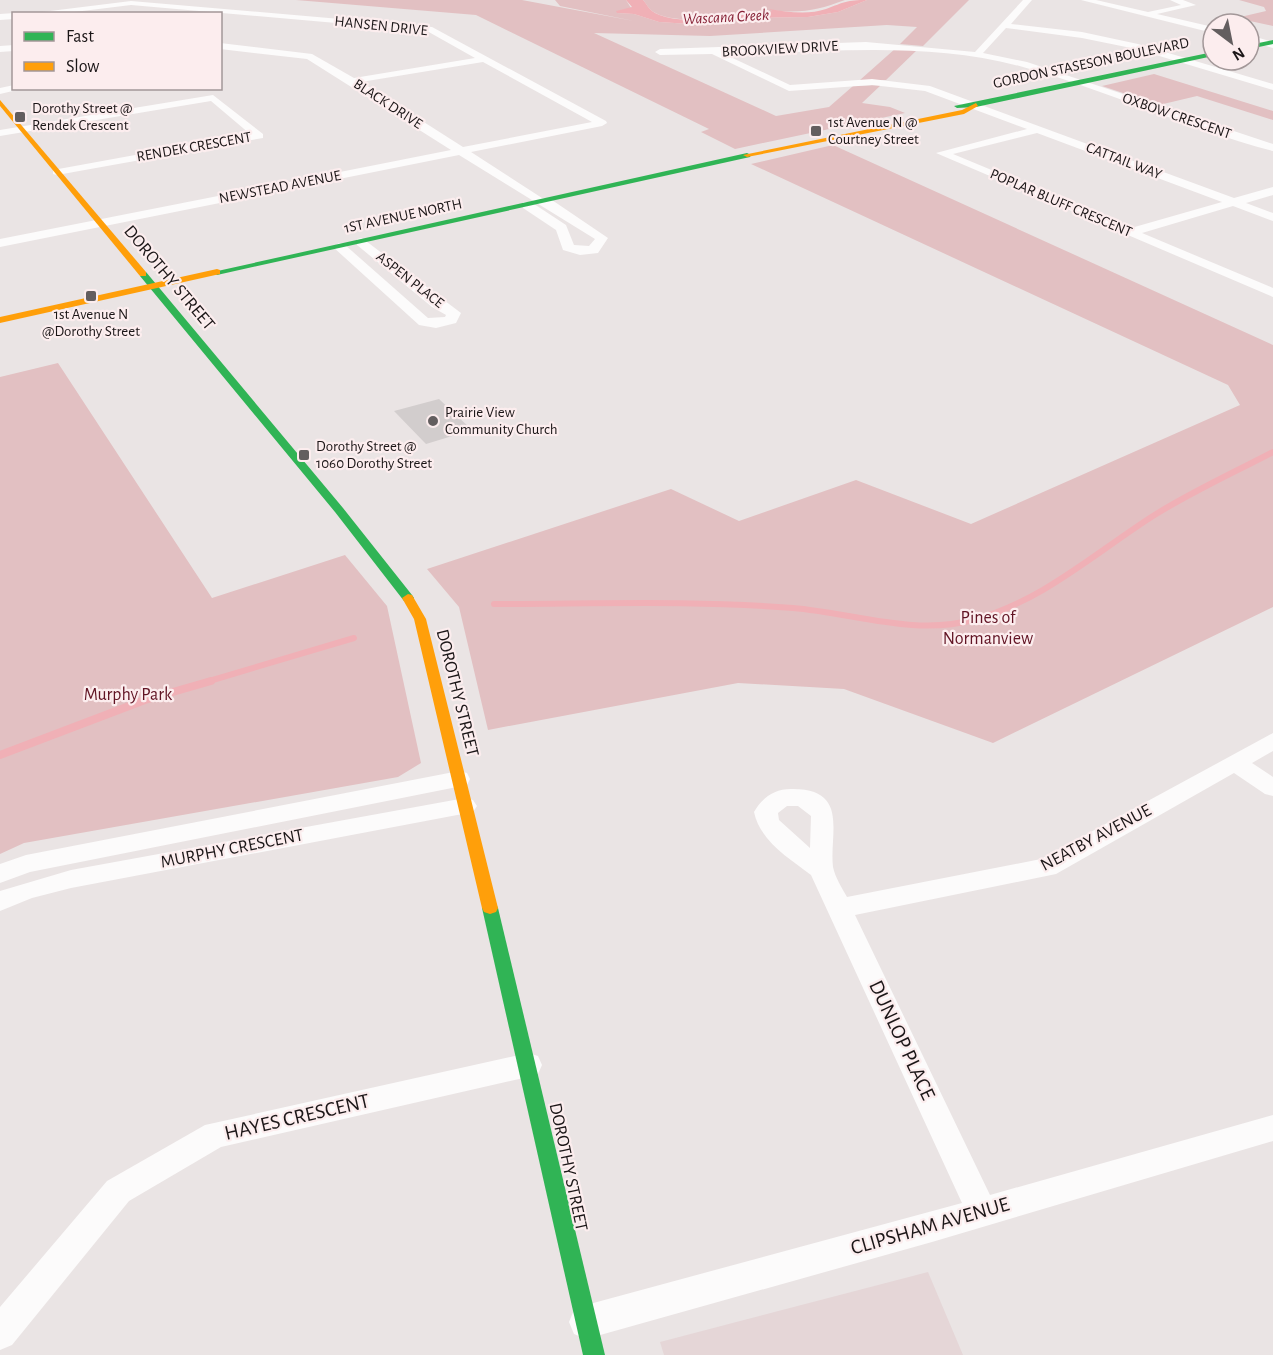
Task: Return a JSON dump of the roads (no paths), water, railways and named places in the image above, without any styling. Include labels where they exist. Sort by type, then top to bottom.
[{"type":"street","points":[[978,55],[1028,0]]},
{"type":"street","points":[[1085,0],[1201,27]]},
{"type":"street","points":[[1142,15],[1192,5],[1174,0]]},
{"type":"street","name":"HANSEN DRIVE","points":[[48,12],[130,3],[429,29],[602,123],[461,151]]},
{"type":"street","points":[[1006,26],[1113,41],[1273,87]]},
{"type":"street","name":"BROOKVIEW DRIVE","points":[[713,52],[866,45],[978,55],[1024,64],[1080,83]]},
{"type":"street","name":"BLACK DRIVE","points":[[222,46],[309,56],[461,151],[537,203]]},
{"type":"street","points":[[222,56],[261,50]]},
{"type":"street","points":[[660,52],[713,52]]},
{"type":"street","name":"BROOKVIEW DRIVE","points":[[713,52],[789,88],[898,82],[927,88],[976,105]]},
{"type":"street","name":"GORDON STASESON BOULEVARD","points":[[813,141],[840,139],[964,112],[976,105],[1201,57]]},
{"type":"street","points":[[352,81],[483,59]]},
{"type":"street","name":"OXBOW CRESCENT","points":[[1080,83],[1273,148]]},
{"type":"street","name":"RENDEK CRESCENT","points":[[23,129],[213,98],[259,136],[57,172]]},
{"type":"street","name":"DOROTHY STREET","points":[[0,102],[339,510],[410,600],[428,642],[594,1355]]},
{"type":"street","name":"CATTAIL WAY","points":[[976,105],[1273,217]]},
{"type":"street","points":[[0,133],[23,129]]},
{"type":"street","name":"POPLAR BLUFF CRESCENT","points":[[1039,129],[942,153],[1273,293]]},
{"type":"street","name":"1ST AVENUE NORTH","points":[[0,320],[813,141]]},
{"type":"street","name":"NEWSTEAD AVENUE","points":[[0,243],[461,151]]},
{"type":"street","points":[[1131,232],[1273,191]]},
{"type":"street","points":[[537,203],[602,238],[592,250],[580,251],[568,247],[562,228],[537,203]]},
{"type":"street","name":"ASPEN PLACE","points":[[339,247],[424,322],[436,324],[452,320],[454,313],[437,304],[362,242]]},
{"type":"street","name":"NEATBY AVENUE","points":[[840,908],[1047,867],[1273,741]]},
{"type":"street","points":[[1235,762],[1273,788]]},
{"type":"street","name":"MURPHY CRESCENT","points":[[0,873],[26,864],[459,779]]},
{"type":"street","name":"MURPHY CRESCENT","points":[[0,901],[27,890],[72,879],[465,806]]},
{"type":"street","name":"DUNLOP PLACE","points":[[821,869],[981,1211]]},
{"type":"street","name":"HAYES CRESCENT","points":[[0,1333],[118,1191],[215,1135],[528,1065]]},
{"type":"street","name":"CLIPSHAM AVENUE","points":[[586,1322],[1273,1128]]},
{"type":"water","name":"Wascana Creek","points":[[626,0],[643,0],[651,10],[660,15],[696,20],[739,12],[738,14],[742,15],[772,11],[769,9],[812,12],[854,0],[867,0],[838,12],[808,17],[747,18],[705,25],[659,22],[634,14],[617,13],[616,11],[632,7]]},
{"type":"waterway","points":[[494,604],[718,604],[793,608],[883,622],[928,626],[973,620],[998,612],[1045,589],[1167,507],[1273,452]]},
{"type":"waterway","points":[[206,682],[354,638]]},
{"type":"waterway","points":[[0,755],[145,700],[211,681]]},
{"type":"place","name":"Dorothy Street @ Rendek Crescent","points":[[20,117]]},
{"type":"place","name":"1st Avenue N @ Courtney Street","points":[[816,131]]},
{"type":"place","name":"1st Avenue N @Dorothy Street","points":[[91,296]]},
{"type":"place","name":"Prairie View Community Church","points":[[433,421]]},
{"type":"place","name":"Dorothy Street @ 1060 Dorothy Street","points":[[304,455]]},
{"type":"park label","name":"Pines of Normanview","points":[[988,628]]},
{"type":"park label","name":"Murphy Park","points":[[128,695]]}]
